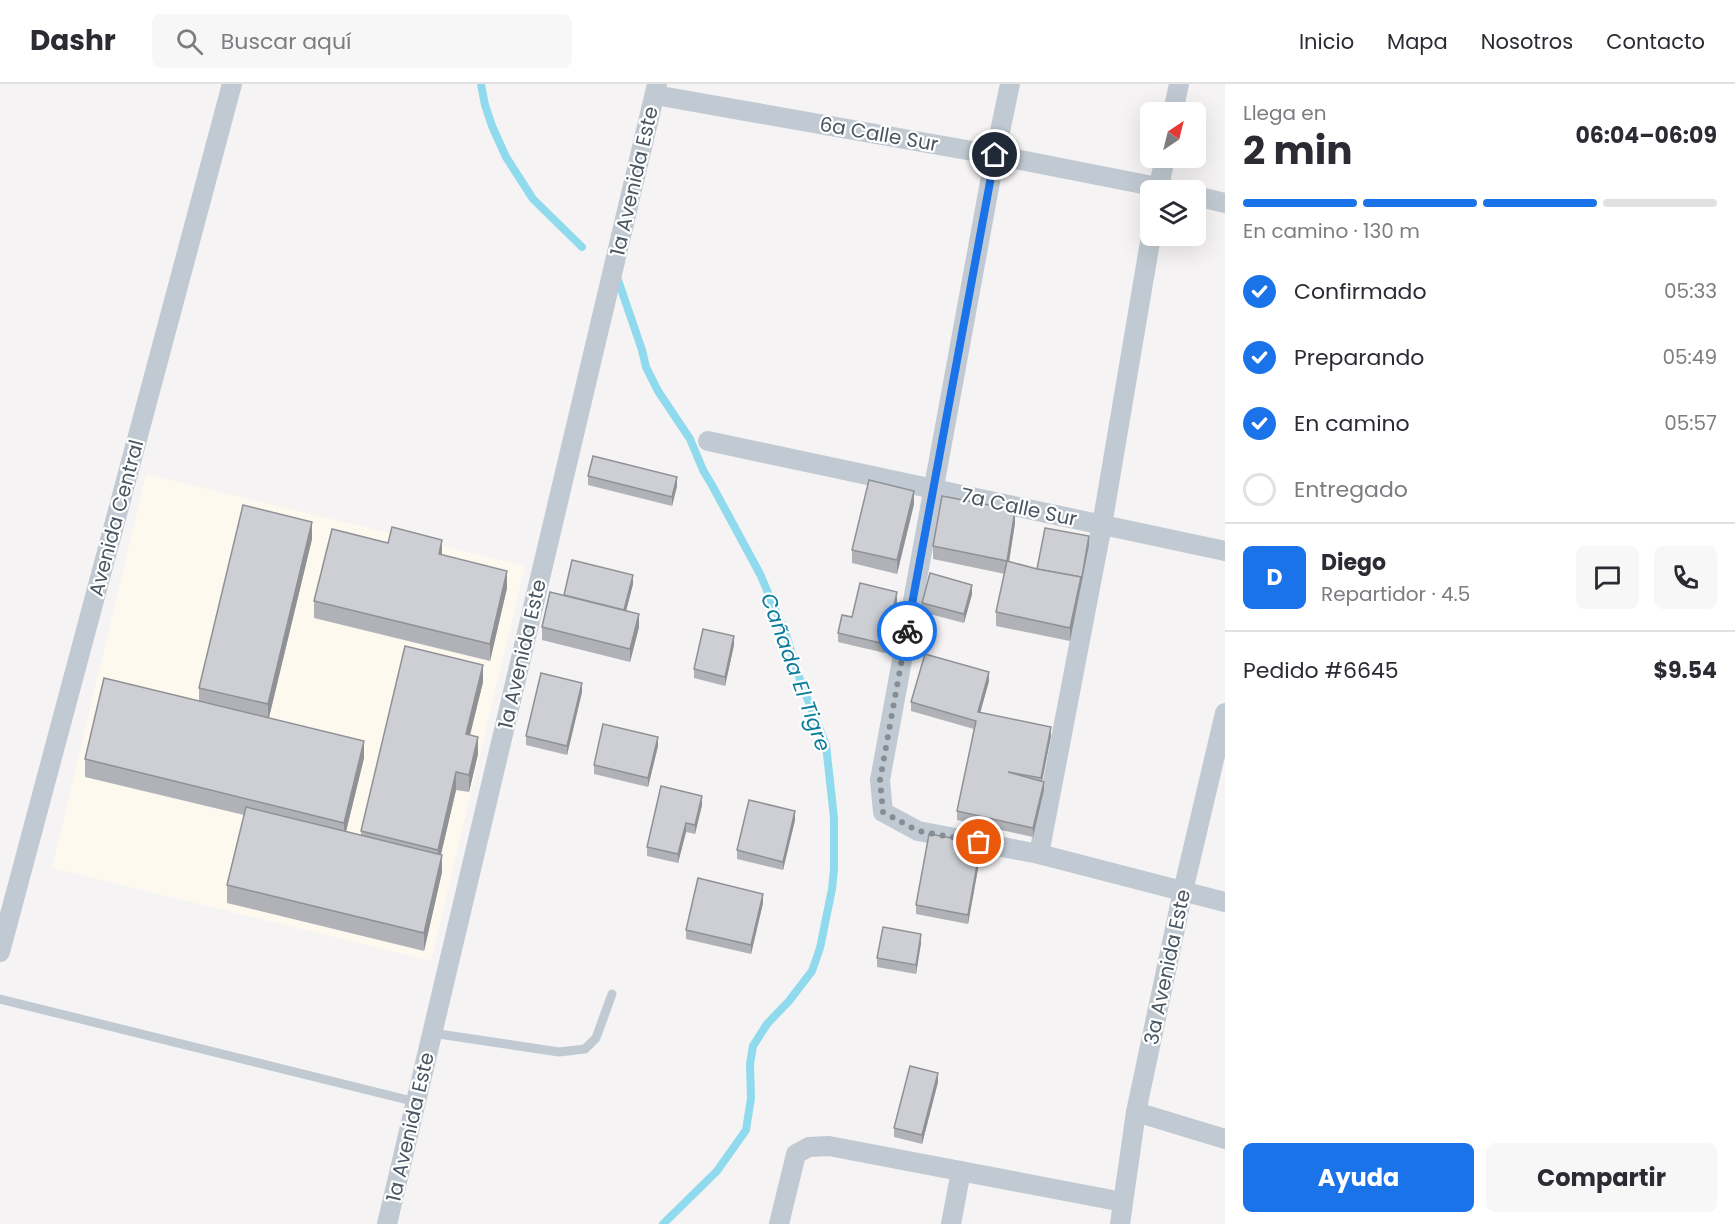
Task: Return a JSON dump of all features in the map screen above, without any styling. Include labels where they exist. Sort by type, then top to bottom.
[{"type":"street","name":"Avenida Central","points":[[0,952],[232,84]]},
{"type":"street","points":[[1010,84],[880,780],[883,812],[918,831],[1039,854],[1225,902]]},
{"type":"street","points":[[1175,102],[1179,84]]},
{"type":"street","name":"6a Calle Sur","points":[[656,89],[1140,184]]},
{"type":"street","name":"1a Avenida Este","points":[[387,1224],[656,89]]},
{"type":"street","points":[[1206,198],[1225,203]]},
{"type":"street","points":[[1039,854],[1102,525],[1149,246]]},
{"type":"street","name":"7a Calle Sur","points":[[708,441],[1225,551]]},
{"type":"street","name":"3a Avenida Este","points":[[1120,1224],[1136,1112],[1183,891],[1225,713]]},
{"type":"street","points":[[1136,1112],[1225,1139]]},
{"type":"street","points":[[779,1224],[796,1154],[809,1147],[829,1146],[1123,1202]]},
{"type":"street","points":[[951,1224],[961,1171]]},
{"type":"lane","points":[[432,1033],[559,1053],[585,1049],[596,1038],[612,994]]},
{"type":"lane","points":[[0,999],[416,1102]]},
{"type":"shaded area","points":[[146,474],[525,566],[431,961],[52,868]]},
{"type":"building","points":[[593,456],[677,477],[672,497],[588,476]]},
{"type":"building","points":[[869,480],[914,491],[897,560],[852,550]]},
{"type":"building","points":[[942,496],[1015,510],[1007,561],[933,546]]},
{"type":"building","points":[[243,505],[312,522],[268,704],[199,688]]},
{"type":"building","points":[[392,527],[442,540],[439,554],[507,571],[490,644],[314,601],[332,529],[388,543]]},
{"type":"building","points":[[1045,528],[1089,536],[1081,582],[1081,577],[1037,569]]},
{"type":"building","points":[[572,560],[633,575],[624,610],[564,595]]},
{"type":"building","points":[[1007,561],[1081,577],[1070,628],[996,612]]},
{"type":"building","points":[[930,573],[972,585],[964,614],[922,603]]},
{"type":"building","points":[[860,583],[897,592],[885,644],[838,633],[842,615],[852,617]]},
{"type":"building","points":[[550,592],[639,614],[630,649],[542,627]]},
{"type":"building","points":[[703,629],[734,636],[725,677],[694,669]]},
{"type":"building","points":[[405,646],[483,665],[466,734],[478,737],[469,775],[456,772],[438,850],[361,831]]},
{"type":"building","points":[[925,654],[989,672],[978,712],[1051,727],[1041,778],[1008,772],[1044,782],[1033,828],[957,811],[976,721],[911,702]]},
{"type":"building","points":[[541,673],[582,683],[567,746],[526,736]]},
{"type":"building","points":[[104,678],[364,741],[344,823],[85,759]]},
{"type":"building","points":[[603,724],[658,737],[648,778],[594,765]]},
{"type":"building","points":[[661,786],[702,796],[695,825],[686,823],[678,854],[647,847]]},
{"type":"building","points":[[749,800],[795,811],[783,862],[737,850]]},
{"type":"building","points":[[246,807],[442,855],[424,933],[227,885]]},
{"type":"building","points":[[929,834],[981,843],[968,915],[916,905]]},
{"type":"building","points":[[698,878],[763,894],[751,945],[686,930]]},
{"type":"building","points":[[883,927],[921,934],[916,965],[877,958]]},
{"type":"building","points":[[910,1066],[938,1073],[922,1135],[894,1128]]},
{"type":"waterway","name":"Cañada El Tigre","points":[[481,84],[492,126],[506,157],[533,199],[582,247]]},
{"type":"waterway","name":"Cañada El Tigre","points":[[618,280],[646,367],[658,391],[690,439],[703,470],[760,574],[786,635],[801,683],[826,745],[834,818],[832,889],[820,948],[812,971],[789,1001],[767,1024],[753,1046],[750,1064],[751,1098],[746,1130],[717,1171],[663,1224]]},
{"type":"way so far","points":[[907,631],[880,780],[883,812],[918,831],[979,842]]},
{"type":"route","points":[[907,631],[995,155]]}]
